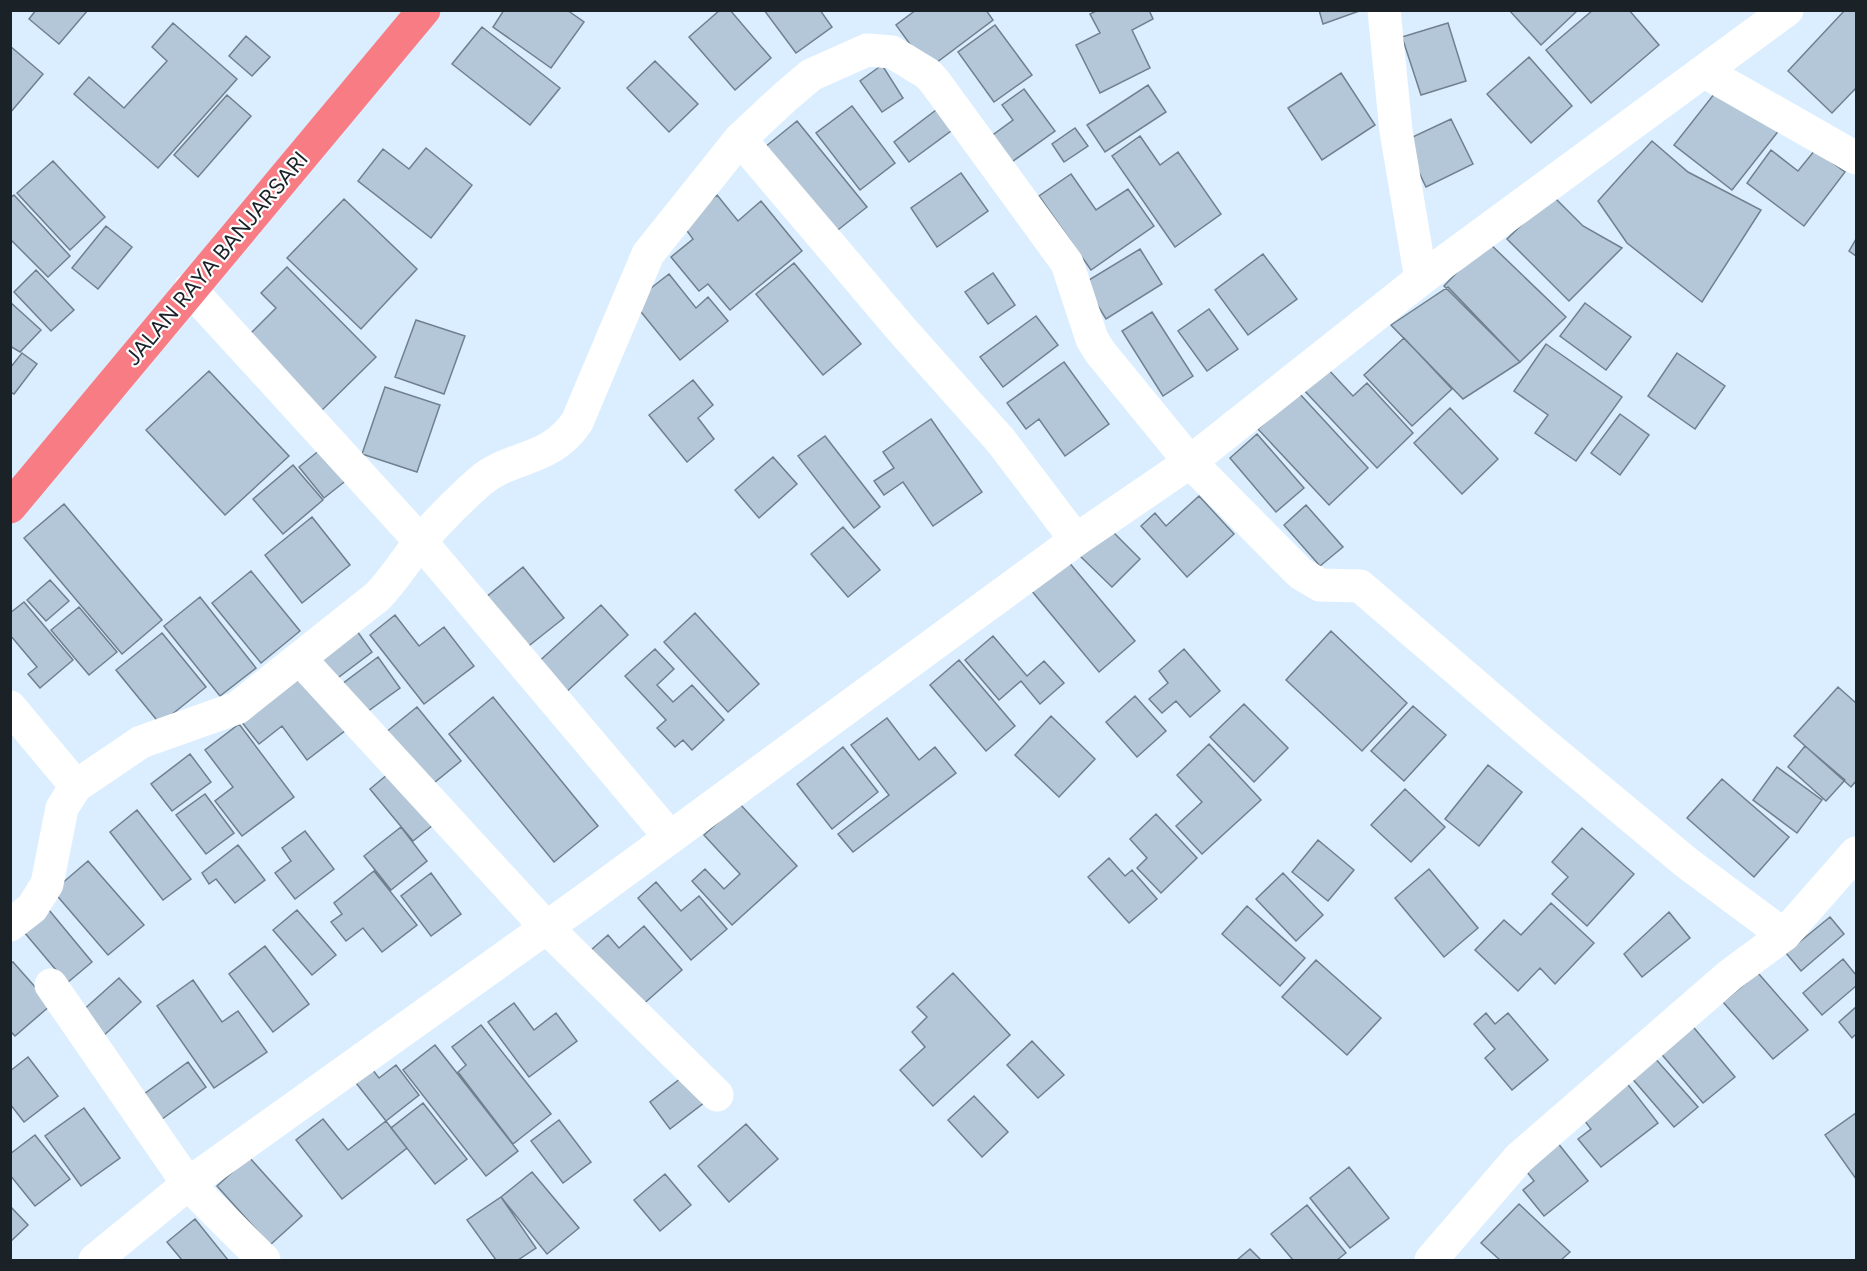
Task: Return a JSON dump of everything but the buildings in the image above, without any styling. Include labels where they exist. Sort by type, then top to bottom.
[{"type":"highway","name":"JALAN RAYA BANJARSARI","points":[[10,507],[424,10]]},
{"type":"street","points":[[1384,10],[1396,131],[1421,279]]},
{"type":"street","points":[[95,1260],[188,1185],[1076,540],[1190,462],[1421,279],[1705,72],[1786,10]]},
{"type":"street","points":[[10,925],[32,908],[47,884],[62,808],[76,786],[141,742],[237,708],[378,596],[394,580],[421,542],[479,482],[497,470],[547,451],[565,439],[577,422],[648,254],[740,139],[811,75],[867,50],[892,52],[928,74],[1067,262],[1092,339],[1100,352],[1190,462],[1300,573],[1320,585],[1360,586],[1652,834],[1784,935]]},
{"type":"street","points":[[1705,72],[1857,158]]},
{"type":"street","points":[[740,139],[902,330],[1001,441],[1076,540]]},
{"type":"street","points":[[190,289],[421,542],[670,837]]},
{"type":"street","points":[[300,658],[546,927],[717,1095]]},
{"type":"street","points":[[10,707],[76,786]]},
{"type":"street","points":[[1431,1260],[1519,1158],[1543,1135],[1730,975],[1784,935],[1857,853]]},
{"type":"street","points":[[51,985],[188,1185],[264,1260]]}]
